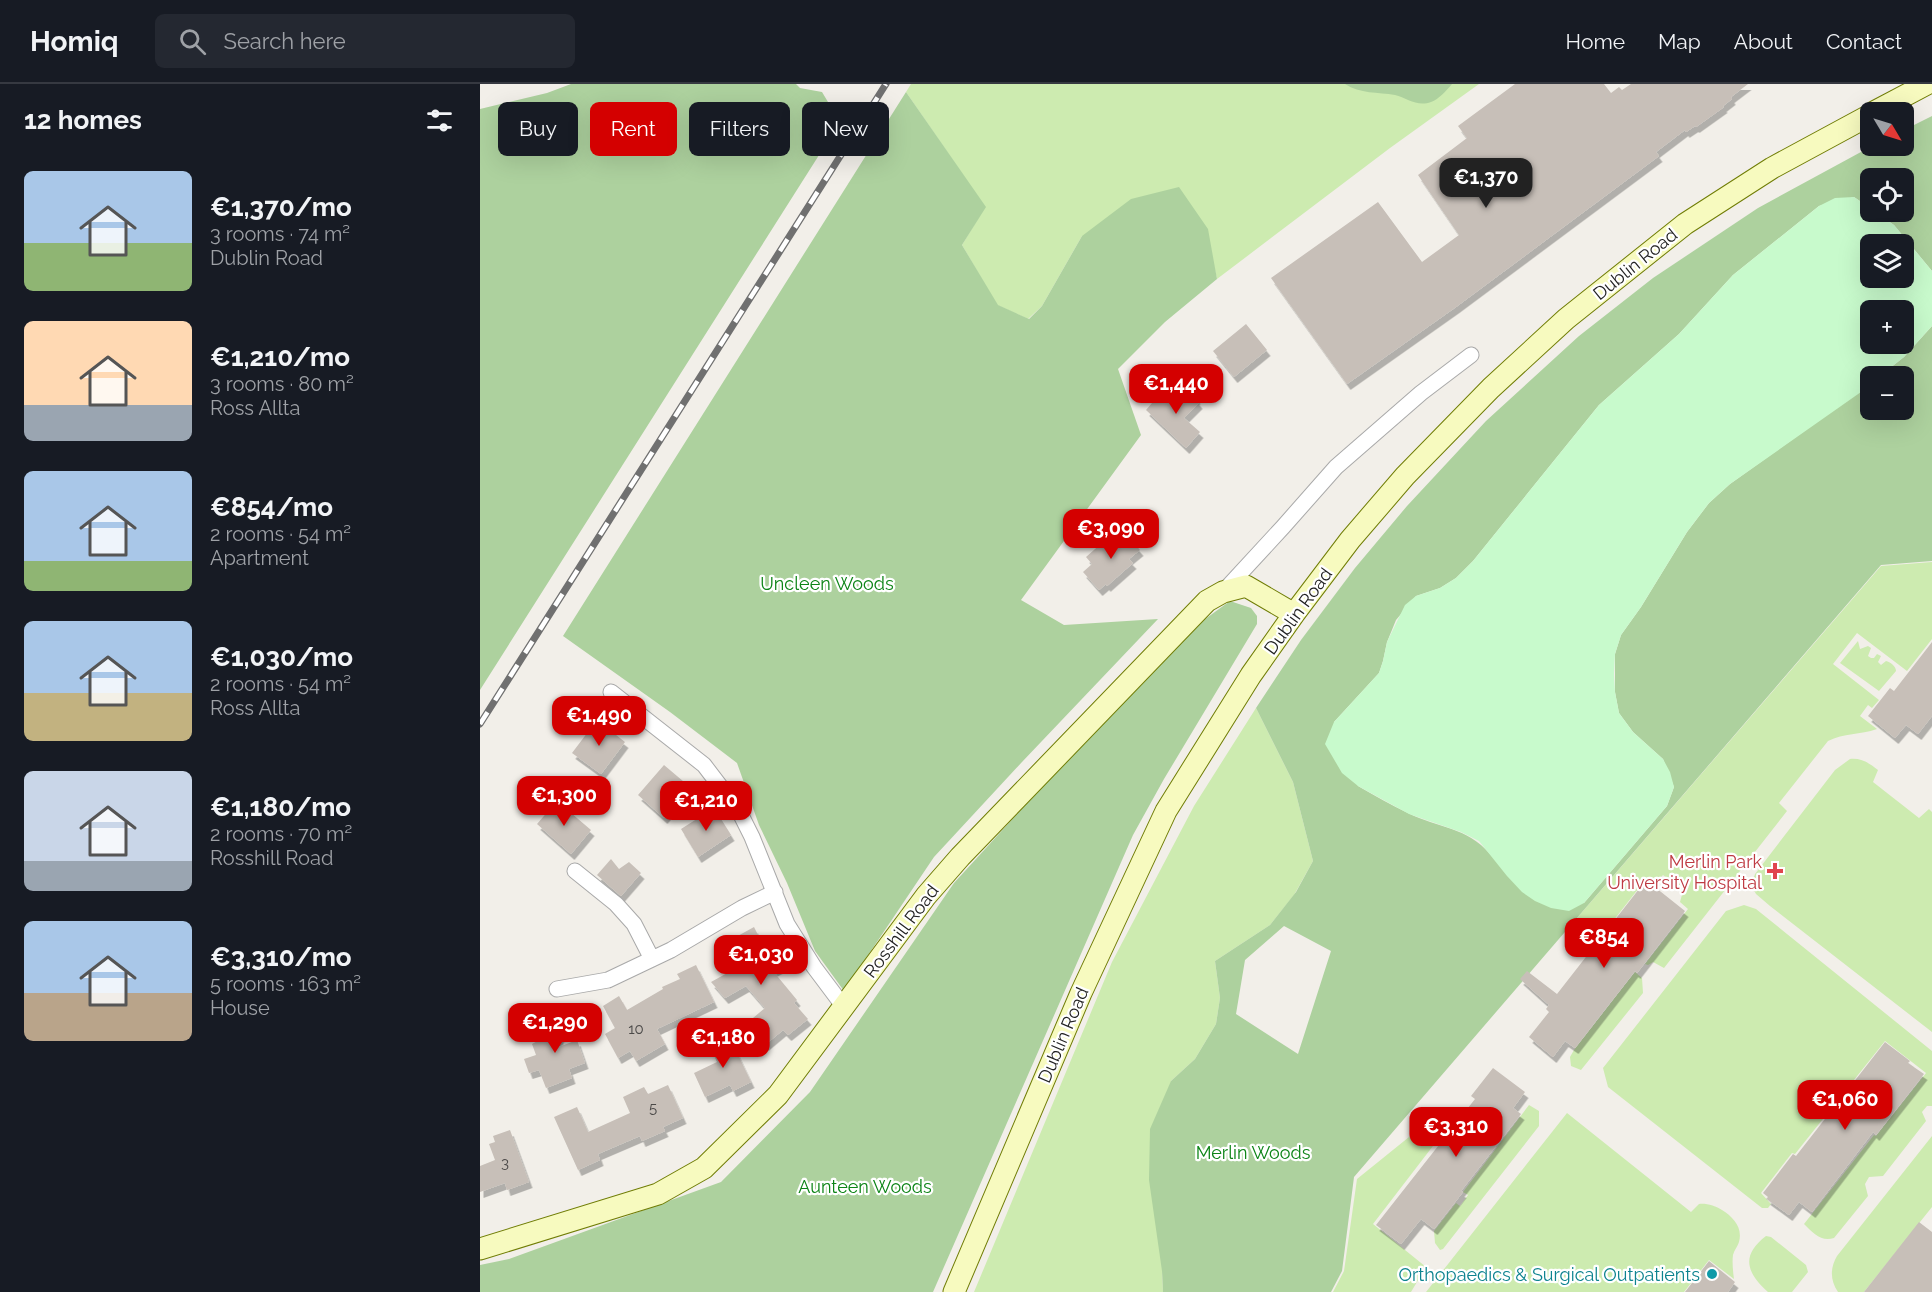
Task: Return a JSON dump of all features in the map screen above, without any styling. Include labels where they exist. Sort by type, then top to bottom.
[{"type":"main road","name":"Dublin Road","points":[[1893,102],[1927,84]]},
{"type":"main road","name":"Dublin Road","points":[[954,1292],[1081,993],[1166,812],[1251,675],[1350,540],[1405,476],[1491,388],[1566,319],[1685,224],[1772,168],[1860,120]]},
{"type":"main road","points":[[1222,592],[1246,586],[1294,614]]},
{"type":"main road","name":"Rosshill Road","points":[[480,1249],[658,1194],[704,1168],[778,1095],[926,896],[960,857],[1207,601],[1222,592]]},
{"type":"street","points":[[1222,592],[1336,466],[1421,393],[1471,355]]},
{"type":"street","points":[[610,692],[704,765],[739,812],[752,837],[788,924],[814,967],[844,1007]]},
{"type":"street","points":[[575,871],[616,904],[634,924],[652,959]]},
{"type":"street","points":[[557,989],[608,980],[652,959],[775,892]]},
{"type":"green space","points":[[571,84],[796,84],[800,88],[822,92],[828,102],[802,102],[802,156],[818,156],[480,690],[480,109],[498,105],[498,156],[578,156],[578,102],[509,102],[547,93]]},
{"type":"green space","points":[[911,84],[1479,84],[1217,279],[1212,257],[1082,236],[1042,306],[1028,319],[997,305],[962,245],[985,207],[906,92]]},
{"type":"green space","points":[[1345,84],[1452,84],[1437,99],[1421,103],[1395,95],[1357,90]]},
{"type":"green space","name":"Uncleen Woods","points":[[906,92],[986,207],[962,245],[998,305],[1029,319],[1042,306],[1082,236],[1131,199],[1179,187],[1208,229],[1217,279],[1165,322],[1118,369],[1141,435],[1021,600],[1064,625],[1158,619],[934,857],[844,991],[815,951],[787,883],[759,825],[737,763],[563,636],[866,156],[889,156],[889,119]]},
{"type":"green space","name":"Merlin Woods","points":[[1932,116],[1932,271],[1914,249],[1914,234],[1901,234],[1890,222],[1914,222],[1914,168],[1860,168],[1860,201],[1854,197],[1819,206],[1733,275],[1679,334],[1599,405],[1473,561],[1456,578],[1440,588],[1416,596],[1396,620],[1387,642],[1379,673],[1334,722],[1358,786],[1408,813],[1472,838],[1490,854],[1584,903],[1667,806],[1674,787],[1663,759],[1633,732],[1619,713],[1615,692],[1615,654],[1621,635],[1687,532],[1709,503],[1730,484],[1860,391],[1860,420],[1914,420],[1914,366],[1893,366],[1907,354],[1914,354],[1914,346],[1932,326],[1932,561],[1881,565],[1354,1177],[1342,1271],[1331,1292],[1163,1292],[1149,1180],[1150,1129],[1171,1081],[1195,1059],[1216,1024],[1220,998],[1215,961],[1270,925],[1296,892],[1313,861],[1293,782],[1256,708],[1301,640],[1355,568],[1407,506],[1486,421],[1579,336],[1653,278],[1758,208],[1860,153],[1860,156],[1914,156],[1914,125]],"holes":[[[1284,926],[1331,951],[1298,1054],[1236,1014],[1245,960]]]},
{"type":"green space","points":[[1854,197],[1860,201],[1860,222],[1890,222],[1894,225],[1901,234],[1860,234],[1860,288],[1914,288],[1914,249],[1932,271],[1932,326],[1914,346],[1914,300],[1860,300],[1860,354],[1907,354],[1893,366],[1860,366],[1860,393],[1730,484],[1709,503],[1687,532],[1621,635],[1615,654],[1615,692],[1619,713],[1633,732],[1663,759],[1674,787],[1667,806],[1584,903],[1569,911],[1551,908],[1522,892],[1479,841],[1461,832],[1409,814],[1358,786],[1342,773],[1325,744],[1334,722],[1379,673],[1387,642],[1405,605],[1416,596],[1440,588],[1456,578],[1473,561],[1599,405],[1679,334],[1733,275],[1819,206],[1835,198]]},
{"type":"green space","points":[[1932,562],[1932,639],[1907,671],[1857,633],[1833,664],[1879,700],[1872,708],[1868,705],[1860,716],[1877,729],[1828,741],[1779,803],[1787,811],[1664,968],[1653,962],[1645,964],[1688,909],[1680,902],[1683,891],[1663,875],[1656,883],[1646,879],[1595,944],[1571,925],[1881,566]]},
{"type":"green space","name":"Aunteen Woods","points":[[1230,601],[1251,608],[1257,616],[1257,624],[1133,835],[933,1292],[480,1292],[480,1265],[509,1259],[721,1182],[810,1092],[954,883],[1175,641]]},
{"type":"green space","points":[[1858,641],[1860,649],[1868,646],[1871,648],[1868,656],[1874,658],[1877,654],[1881,656],[1878,662],[1881,665],[1886,661],[1896,669],[1879,691],[1840,663]]},
{"type":"green space","points":[[1256,708],[1293,782],[1313,861],[1294,895],[1270,925],[1215,961],[1220,998],[1216,1024],[1195,1059],[1171,1081],[1163,1292],[974,1292],[1112,962],[1194,806]]},
{"type":"green space","points":[[1850,759],[1858,759],[1878,770],[1873,782],[1919,818],[1929,809],[1932,812],[1932,1032],[1770,906],[1756,894],[1751,885],[1755,874],[1835,770]]},
{"type":"green space","points":[[1744,905],[1756,909],[1932,1051],[1932,1106],[1927,1106],[1922,1112],[1926,1121],[1883,1176],[1869,1177],[1865,1184],[1868,1196],[1834,1238],[1821,1238],[1804,1224],[1926,1073],[1885,1041],[1761,1193],[1771,1204],[1768,1208],[1762,1208],[1608,1087],[1603,1068],[1726,911]]},
{"type":"green space","points":[[1635,972],[1642,978],[1643,993],[1581,1070],[1571,1066],[1570,1057],[1574,1050]]},
{"type":"green space","points":[[1529,1105],[1539,1111],[1539,1126],[1440,1250],[1435,1243],[1434,1231],[1456,1203],[1460,1206],[1468,1195],[1463,1192]]},
{"type":"green space","points":[[1567,1113],[1691,1212],[1699,1204],[1705,1204],[1717,1207],[1730,1216],[1740,1232],[1739,1242],[1733,1255],[1734,1279],[1709,1260],[1684,1292],[1426,1292]]},
{"type":"green space","points":[[1450,1115],[1456,1116],[1373,1224],[1426,1267],[1411,1292],[1333,1292],[1344,1271],[1357,1179],[1414,1133]]},
{"type":"green space","points":[[1932,1136],[1932,1207],[1864,1292],[1838,1292],[1833,1283],[1832,1274],[1837,1256]]},
{"type":"green space","points":[[1766,1236],[1771,1237],[1806,1265],[1808,1272],[1792,1292],[1768,1292],[1751,1271],[1749,1264],[1752,1251]]},
{"type":"building","points":[[1515,84],[1604,84],[1611,93],[1619,87],[1622,90],[1631,84],[1748,84],[1731,97],[1732,99],[1724,107],[1696,127],[1686,132],[1685,130],[1656,152],[1659,156],[1456,307],[1347,384],[1271,278],[1378,202],[1422,262],[1459,235],[1418,175],[1467,138],[1458,126]]},
{"type":"building","points":[[1246,324],[1267,350],[1234,377],[1213,351]]},
{"type":"building","points":[[1184,385],[1199,403],[1184,418],[1200,432],[1186,448],[1146,410],[1158,396],[1165,402]]},
{"type":"building","points":[[1122,530],[1140,550],[1129,559],[1133,563],[1107,586],[1106,584],[1099,590],[1083,572],[1092,564],[1086,557],[1112,534],[1114,537]]},
{"type":"building","points":[[1932,642],[1932,716],[1918,734],[1906,725],[1895,738],[1868,716],[1890,688],[1894,691]]},
{"type":"building","points":[[597,720],[625,742],[601,774],[572,753]]},
{"type":"building","points":[[664,765],[690,787],[664,818],[638,795]]},
{"type":"building","points":[[557,801],[591,830],[571,854],[537,824]]},
{"type":"building","points":[[714,808],[731,835],[698,857],[681,829]]},
{"type":"building","points":[[611,859],[619,869],[629,862],[641,873],[621,896],[597,875]]},
{"type":"building","points":[[1646,880],[1685,911],[1575,1048],[1565,1041],[1553,1057],[1529,1037],[1549,1012],[1546,1009],[1549,1005],[1520,979],[1527,971],[1557,994]]},
{"type":"building","points":[[754,927],[765,949],[772,945],[783,966],[773,971],[797,1000],[794,1003],[808,1019],[788,1035],[783,1030],[765,1045],[747,1023],[765,1008],[746,986],[725,998],[711,982],[738,967],[725,943]]},
{"type":"building","points":[[696,965],[714,1002],[657,1029],[665,1044],[636,1061],[630,1051],[618,1058],[605,1034],[615,1028],[603,1006],[619,996],[627,1010],[663,989],[662,987],[680,979],[677,974]]},
{"type":"building","points":[[566,1003],[572,1006],[556,1048],[577,1040],[585,1063],[569,1069],[572,1078],[546,1088],[539,1070],[529,1073],[524,1059],[536,1055],[532,1044],[543,1038]]},
{"type":"building","points":[[728,1034],[751,1082],[733,1091],[730,1085],[705,1097],[694,1073],[717,1062],[708,1043]]},
{"type":"building","points":[[1885,1042],[1924,1074],[1876,1135],[1873,1132],[1812,1212],[1799,1202],[1789,1215],[1767,1199],[1768,1197],[1763,1193],[1793,1154],[1796,1156]]},
{"type":"building","points":[[1493,1068],[1525,1092],[1513,1108],[1521,1114],[1434,1229],[1421,1219],[1401,1244],[1376,1225],[1475,1099],[1471,1096]]},
{"type":"building","points":[[668,1085],[683,1118],[663,1127],[665,1131],[642,1141],[640,1136],[598,1154],[600,1160],[578,1170],[554,1117],[577,1107],[588,1132],[630,1113],[623,1097],[644,1087],[648,1094]]},
{"type":"building","points":[[510,1130],[529,1182],[507,1190],[505,1183],[480,1192],[480,1166],[495,1160],[489,1144],[495,1142],[493,1136]]},
{"type":"building","points":[[1919,1222],[1932,1232],[1932,1292],[1864,1292]]},
{"type":"building","name":"Orthopaedics & Surgical Outpatients","points":[[1709,1261],[1735,1282],[1728,1292],[1685,1292]]},
{"type":"railway","points":[[480,724],[886,84]]},
{"type":"place","name":"Merlin Park University Hospital","points":[[1775,871]]},
{"type":"place","name":"Orthopaedics & Surgical Outpatients","points":[[1712,1274]]}]
